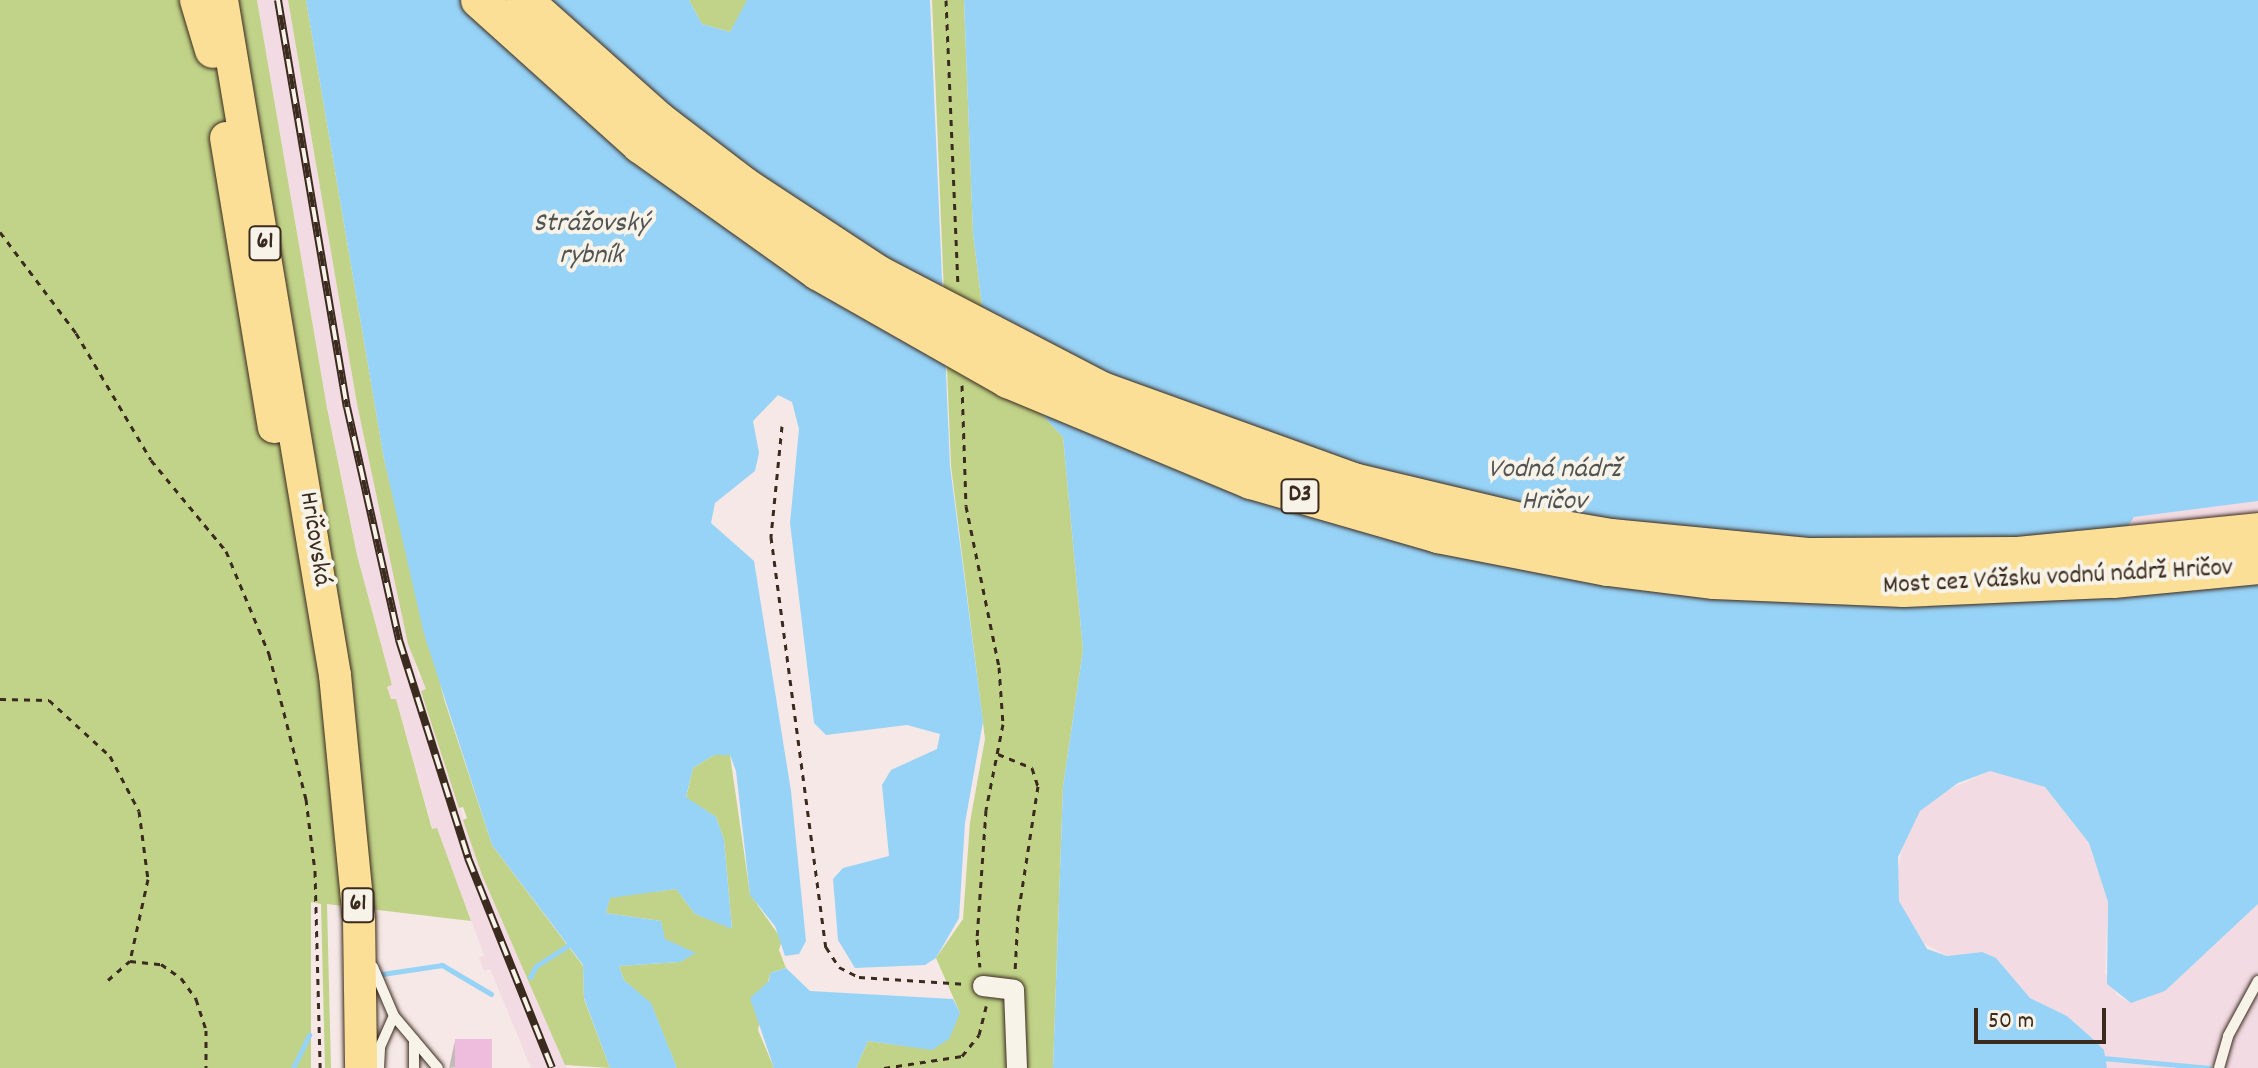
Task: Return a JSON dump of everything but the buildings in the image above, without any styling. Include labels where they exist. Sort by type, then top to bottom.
[{"type":"highway","name":"Most cez Vážsku vodnú nádrž Hričov","points":[[479,0],[640,145],[818,272],[1008,380],[1251,481],[1453,538],[1608,568],[1714,581],[1904,589],[2113,580],[2258,566]]},
{"type":"highway","name":"Most cez Vážsku vodnú nádrž Hričov","points":[[524,0],[660,121],[745,186],[879,274],[1102,390],[1353,481],[1529,523],[1810,556],[2018,555],[2258,531]]},
{"type":"highway","points":[[213,50],[215,3]]},
{"type":"main road","name":"Hričovská","points":[[215,3],[335,675],[359,918],[361,1068]]},
{"type":"main road","name":"Hričovská","points":[[213,50],[320,707],[335,853],[342,1068]]},
{"type":"street","points":[[983,986],[1014,990],[1017,1068]]},
{"type":"lane","points":[[359,918],[379,991],[394,1016],[438,1068]]},
{"type":"lane","points":[[2219,1068],[2228,1036],[2258,981]]},
{"type":"lane","points":[[379,1068],[380,1047],[394,1016]]},
{"type":"lane","points":[[414,1040],[414,1068]]},
{"type":"lane","points":[[427,1055],[427,1068]]},
{"type":"path","points":[[946,0],[958,299]]},
{"type":"path","points":[[0,232],[76,333],[151,460],[226,551],[269,654],[306,799],[315,871],[320,1068]]},
{"type":"path","points":[[884,1068],[962,1056],[979,1035],[987,1004],[977,939],[986,810],[1003,724],[999,667],[966,506],[961,378]]},
{"type":"path","points":[[782,426],[771,537],[826,947],[839,967],[859,977],[983,986]]},
{"type":"path","points":[[0,699],[49,700],[110,756],[139,811],[148,879],[130,961],[108,980]]},
{"type":"path","points":[[998,754],[1032,768],[1038,786],[1018,915],[1014,990]]},
{"type":"path","points":[[130,961],[161,964],[181,978],[196,999],[206,1030],[206,1068]]},
{"type":"shaded area","points":[[257,0],[288,0],[357,404],[418,678],[423,677],[426,689],[421,691],[482,875],[567,1068],[531,1068],[490,969],[484,971],[479,958],[484,955],[437,829],[433,830],[396,699],[391,700],[387,687],[392,685],[357,555],[327,408]]},
{"type":"shaded area","points":[[2258,501],[2258,547],[2132,533],[2128,525],[2134,517]]},
{"type":"shaded area","points":[[1990,771],[2045,787],[2089,843],[2108,902],[2105,973],[2117,995],[2131,1003],[2165,991],[2258,904],[2258,1068],[2107,1068],[2104,1050],[2093,1039],[2067,1016],[2030,998],[1982,952],[1947,956],[1918,940],[1899,901],[1895,879],[1906,834],[1920,811],[1939,794]]},
{"type":"green space","points":[[0,0],[257,0],[327,408],[357,555],[392,685],[387,687],[391,699],[396,699],[432,829],[437,828],[471,921],[327,904],[331,1068],[325,1068],[321,904],[311,902],[311,1068],[0,1068]]},
{"type":"green space","points":[[288,0],[306,0],[384,459],[444,699],[492,845],[583,966],[584,999],[610,1068],[565,1065],[482,875],[463,820],[467,818],[463,807],[459,808],[424,701],[421,691],[426,689],[408,644],[357,404]]},
{"type":"green space","points":[[689,0],[747,0],[747,3],[730,32],[702,24]]},
{"type":"green space","points":[[932,0],[964,0],[973,233],[983,314],[1024,396],[1063,437],[1083,650],[1063,787],[1053,1068],[856,1068],[868,1041],[906,1046],[960,1013],[936,958],[963,919],[970,822],[985,739],[951,466]]},
{"type":"green space","points":[[714,755],[730,755],[750,894],[782,940],[779,950],[786,968],[770,973],[758,1030],[774,1068],[677,1068],[651,1004],[624,980],[619,966],[680,962],[695,953],[664,939],[661,921],[606,913],[610,897],[676,889],[695,914],[732,928],[724,840],[716,817],[686,798],[693,768]]},
{"type":"water","name":"Strážovský rybník","points":[[306,0],[689,0],[702,24],[730,32],[747,0],[930,0],[950,466],[983,722],[965,823],[959,918],[936,958],[925,965],[855,968],[838,940],[833,879],[843,868],[889,856],[882,785],[891,770],[937,749],[940,734],[907,725],[826,735],[814,723],[790,523],[799,429],[792,402],[778,395],[753,421],[759,453],[755,471],[715,503],[711,523],[754,561],[791,791],[806,941],[799,954],[785,956],[775,926],[750,895],[736,771],[730,755],[714,755],[693,768],[686,797],[716,817],[724,840],[732,929],[695,914],[676,889],[610,898],[606,913],[661,921],[665,939],[696,953],[680,962],[619,966],[624,980],[651,1003],[677,1068],[610,1068],[584,998],[583,965],[492,845],[424,634],[384,459]]},
{"type":"water","name":"Vodná nádrž Hričov","points":[[964,0],[2258,0],[2258,501],[2134,517],[2128,526],[2132,533],[2258,547],[2258,904],[2165,991],[2131,1003],[2107,984],[2108,902],[2089,843],[2045,787],[1990,771],[1958,783],[1920,811],[1898,857],[1899,901],[1927,949],[1947,956],[1982,952],[1996,958],[2030,998],[2067,1016],[2093,1039],[2104,1050],[2107,1068],[1053,1068],[1063,787],[1083,650],[1063,437],[1024,396],[983,314],[973,233]]},
{"type":"water","points":[[786,968],[810,991],[953,999],[960,1013],[949,1039],[932,1050],[868,1041],[856,1068],[774,1068],[750,998],[769,981],[770,973]]},
{"type":"waterway","points":[[530,977],[536,966],[572,943]]},
{"type":"waterway","points":[[382,974],[442,965],[491,994]]},
{"type":"waterway","points":[[293,1068],[309,1035]]},
{"type":"waterway","points":[[2103,1058],[2210,1068]]},
{"type":"railway","points":[[278,0],[347,407],[399,640],[468,858],[552,1068]]}]
